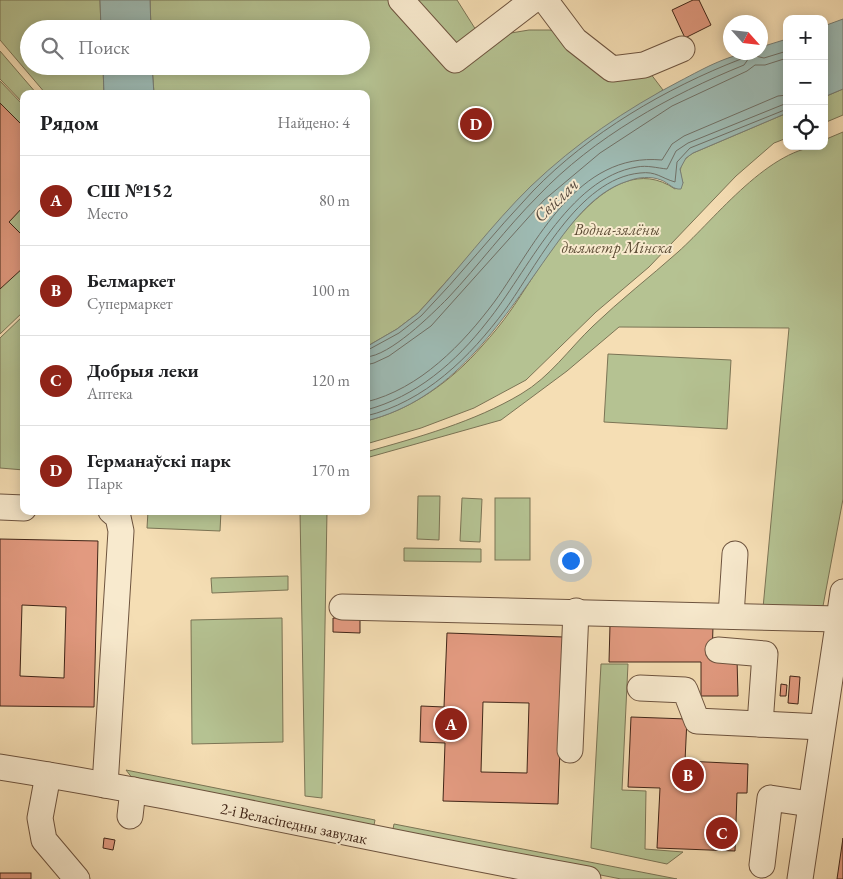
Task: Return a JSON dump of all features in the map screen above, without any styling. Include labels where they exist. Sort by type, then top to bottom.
[{"type":"street","points":[[401,0],[455,60],[532,0]]},
{"type":"street","points":[[545,0],[575,40],[612,69],[644,65],[682,49]]},
{"type":"street","points":[[0,507],[20,508]]},
{"type":"street","points":[[105,785],[121,531],[118,517],[116,515]]},
{"type":"street","points":[[731,616],[735,554]]},
{"type":"street","points":[[800,879],[843,592]]},
{"type":"street","points":[[342,607],[838,619]]},
{"type":"street","points":[[570,750],[576,612]]},
{"type":"street","points":[[718,650],[765,654],[760,724]]},
{"type":"street","points":[[640,688],[685,690],[697,721],[822,727]]},
{"type":"street","name":"2-і Веласіпедны завулак","points":[[0,767],[133,790],[509,872],[588,879]]},
{"type":"street","points":[[48,775],[40,818],[44,840],[76,879]]},
{"type":"street","points":[[130,816],[133,790]]},
{"type":"street","points":[[762,865],[770,798],[810,804]]},
{"type":"green space","points":[[0,0],[100,0],[101,20],[20,20],[20,63],[0,40]]},
{"type":"green space","points":[[150,0],[457,0],[481,38],[529,30],[550,30],[575,40],[596,57],[644,65],[663,90],[589,138],[531,187],[418,313],[397,329],[370,345],[370,90],[154,90],[153,75],[370,75],[370,20],[151,20]]},
{"type":"green space","points":[[0,51],[34,90],[20,90],[20,100],[0,79]]},
{"type":"green space","points":[[30,75],[103,75],[104,90],[43,90]]},
{"type":"green space","points":[[0,81],[20,102],[20,315],[0,334]]},
{"type":"green space","points":[[843,89],[843,115],[828,121],[828,105],[828,95]]},
{"type":"green space","name":"Водна-зялёны дыяметр Мінска","points":[[783,115],[783,140],[774,143],[736,176],[649,267],[596,312],[526,380],[474,408],[421,428],[370,443],[370,420],[399,410],[415,402],[444,382],[470,359],[504,320],[559,240],[579,215],[601,195],[625,182],[650,179],[675,189],[683,183],[681,166],[685,159],[693,153]]},
{"type":"green space","points":[[843,132],[843,499],[823,606],[763,608],[789,328],[619,327],[567,371],[501,420],[370,457],[370,451],[465,421],[503,404],[531,387],[550,371],[603,316],[678,252],[745,186],[784,158],[802,150],[828,150],[828,138]]},
{"type":"green space","points":[[20,319],[20,470],[0,468],[0,338]]},
{"type":"green space","points":[[608,354],[731,360],[727,429],[604,422]]},
{"type":"green space","points":[[418,496],[440,496],[439,540],[417,539]]},
{"type":"green space","points":[[462,498],[482,499],[480,542],[460,541]]},
{"type":"green space","points":[[495,498],[530,498],[530,560],[495,560]]},
{"type":"green space","points":[[148,515],[221,515],[220,531],[147,528]]},
{"type":"green space","points":[[300,515],[327,515],[322,798],[305,796]]},
{"type":"green space","points":[[404,548],[481,549],[481,562],[404,561]]},
{"type":"green space","points":[[288,576],[288,590],[212,593],[211,578]]},
{"type":"green space","points":[[282,618],[283,742],[192,744],[191,620]]},
{"type":"green space","points":[[601,664],[628,664],[622,790],[646,791],[645,849],[683,852],[667,864],[591,848]]},
{"type":"green space","points":[[126,770],[375,820],[373,830],[133,779]]},
{"type":"green space","points":[[394,824],[677,879],[621,879],[392,834]]},
{"type":"water","points":[[100,0],[150,0],[151,20],[101,20]]},
{"type":"water","points":[[843,19],[843,89],[828,95],[828,60],[828,25]]},
{"type":"water","name":"Свіслач","points":[[783,40],[783,115],[693,153],[686,158],[680,169],[683,183],[681,189],[664,181],[644,178],[628,181],[603,193],[572,223],[511,308],[471,357],[424,396],[397,411],[370,420],[370,345],[397,329],[418,313],[531,186],[565,156],[602,128],[640,103],[724,60],[768,60],[768,45]]},
{"type":"water","points":[[103,75],[153,75],[154,90],[104,90]]},
{"type":"building","points":[[693,0],[699,0],[711,25],[685,38],[672,10]]},
{"type":"building","points":[[0,103],[20,123],[20,210],[9,222],[20,233],[20,271],[0,289]]},
{"type":"building","points":[[0,539],[98,541],[94,707],[0,706]],"holes":[[[22,605],[66,607],[64,678],[20,676]]]},
{"type":"building","points":[[333,618],[360,619],[360,633],[333,632]]},
{"type":"building","points":[[610,625],[713,626],[712,659],[737,659],[738,696],[701,696],[701,662],[609,662]]},
{"type":"building","points":[[447,633],[564,637],[558,804],[443,801],[445,743],[420,742],[421,706],[444,707]],"holes":[[[483,702],[529,703],[527,773],[481,772]]]},
{"type":"building","points":[[790,676],[800,677],[798,704],[788,703]]},
{"type":"building","points":[[781,684],[787,685],[786,696],[780,696]]},
{"type":"building","points":[[631,717],[687,719],[685,761],[748,764],[747,793],[737,793],[735,851],[657,848],[660,788],[628,787]]},
{"type":"building","points":[[104,838],[115,840],[113,850],[103,848]]},
{"type":"building","points":[[843,838],[843,879],[837,879]]},
{"type":"building","points":[[0,873],[31,873],[31,879],[0,879]]},
{"type":"place","name":"Германаўскі парк","points":[[476,124]]},
{"type":"place","name":"СШ №152","points":[[451,724]]},
{"type":"place","name":"Белмаркет","points":[[688,775]]},
{"type":"place","name":"Добрыя леки","points":[[722,833]]}]
